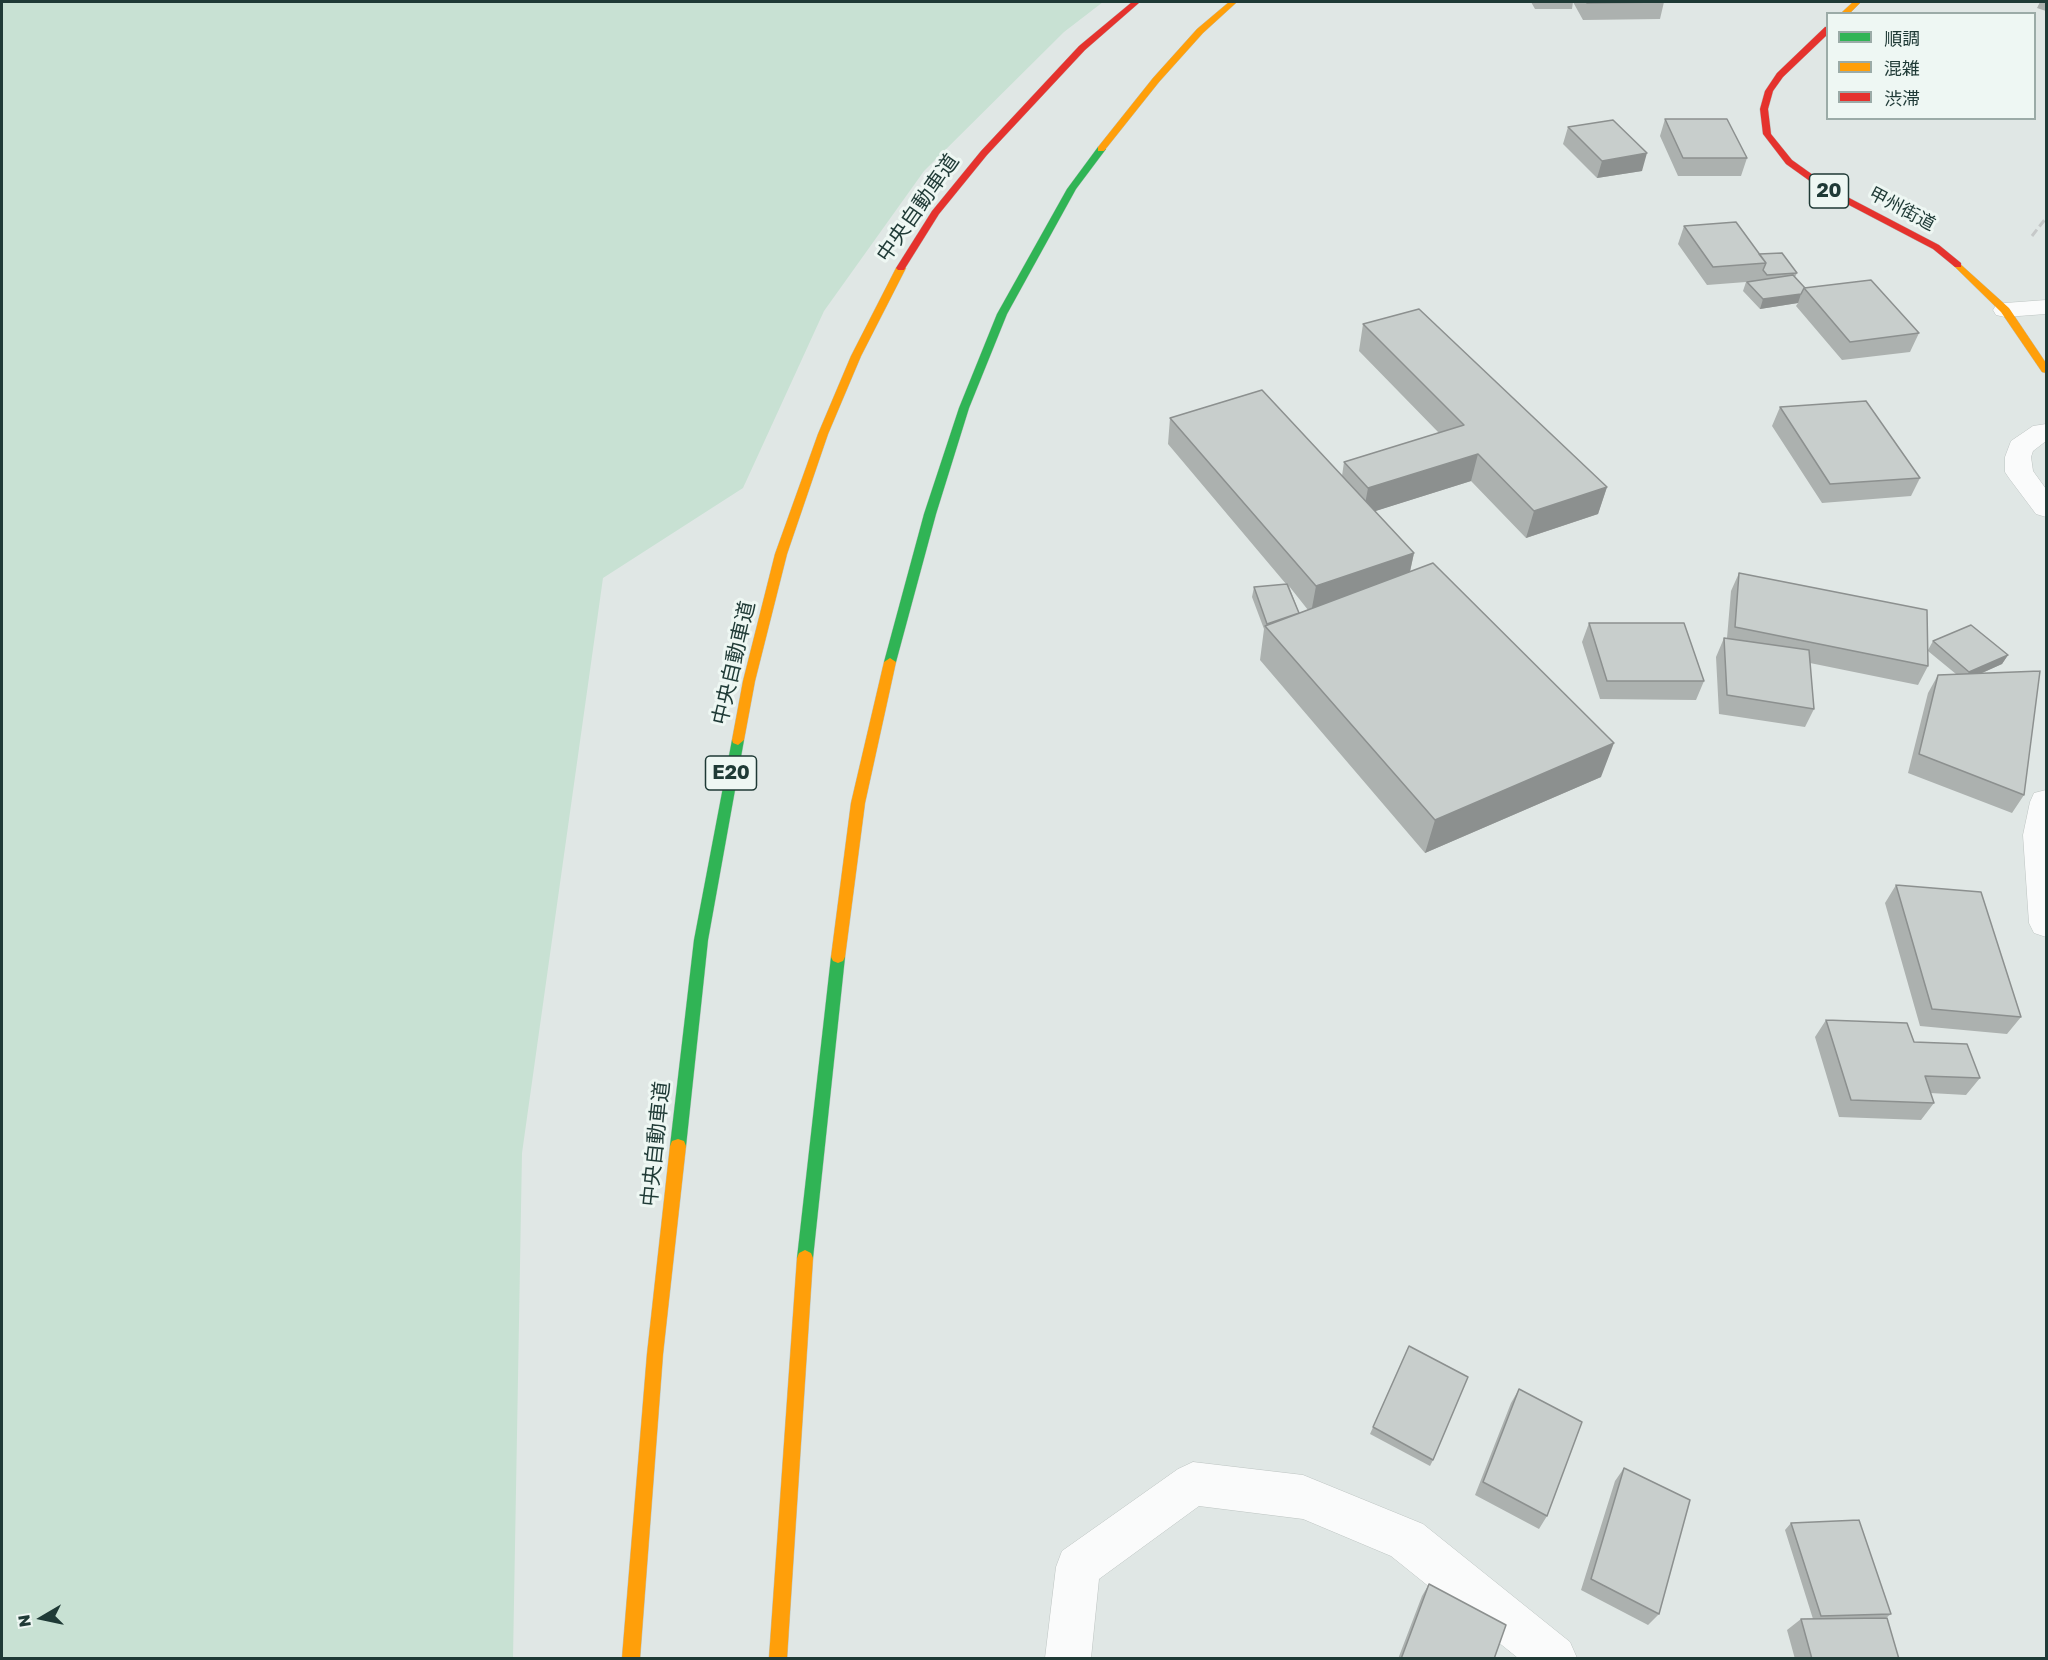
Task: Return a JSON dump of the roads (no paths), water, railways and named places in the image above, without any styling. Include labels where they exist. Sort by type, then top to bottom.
[{"type":"highway","name":"中央自動車道","points":[[631,1659],[655,1354],[701,940],[749,681],[781,554],[823,434],[856,356],[891,284],[935,213],[984,153],[1060,71],[1082,48],[1136,2]]},
{"type":"highway","points":[[778,1659],[801,1293],[832,1001],[858,803],[897,631],[930,514],[964,408],[1002,314],[1072,189],[1111,136],[1186,48],[1233,2]]},
{"type":"highway","name":"甲州街道","points":[[1826,30],[1780,75],[1769,91],[1764,109],[1767,134],[1789,162],[1831,192],[1936,247],[1970,274],[2005,310],[2046,370]]},
{"type":"street","points":[[2005,310],[2046,307]]},
{"type":"street","points":[[2046,432],[2020,447],[2018,457],[2019,472],[2046,508]]},
{"type":"street","points":[[2046,802],[2040,834],[2046,923]]},
{"type":"street","points":[[1068,1659],[1078,1567],[1194,1484],[1303,1497],[1407,1540],[1554,1659]]},
{"type":"railway","points":[[2032,236],[2046,218]]}]
